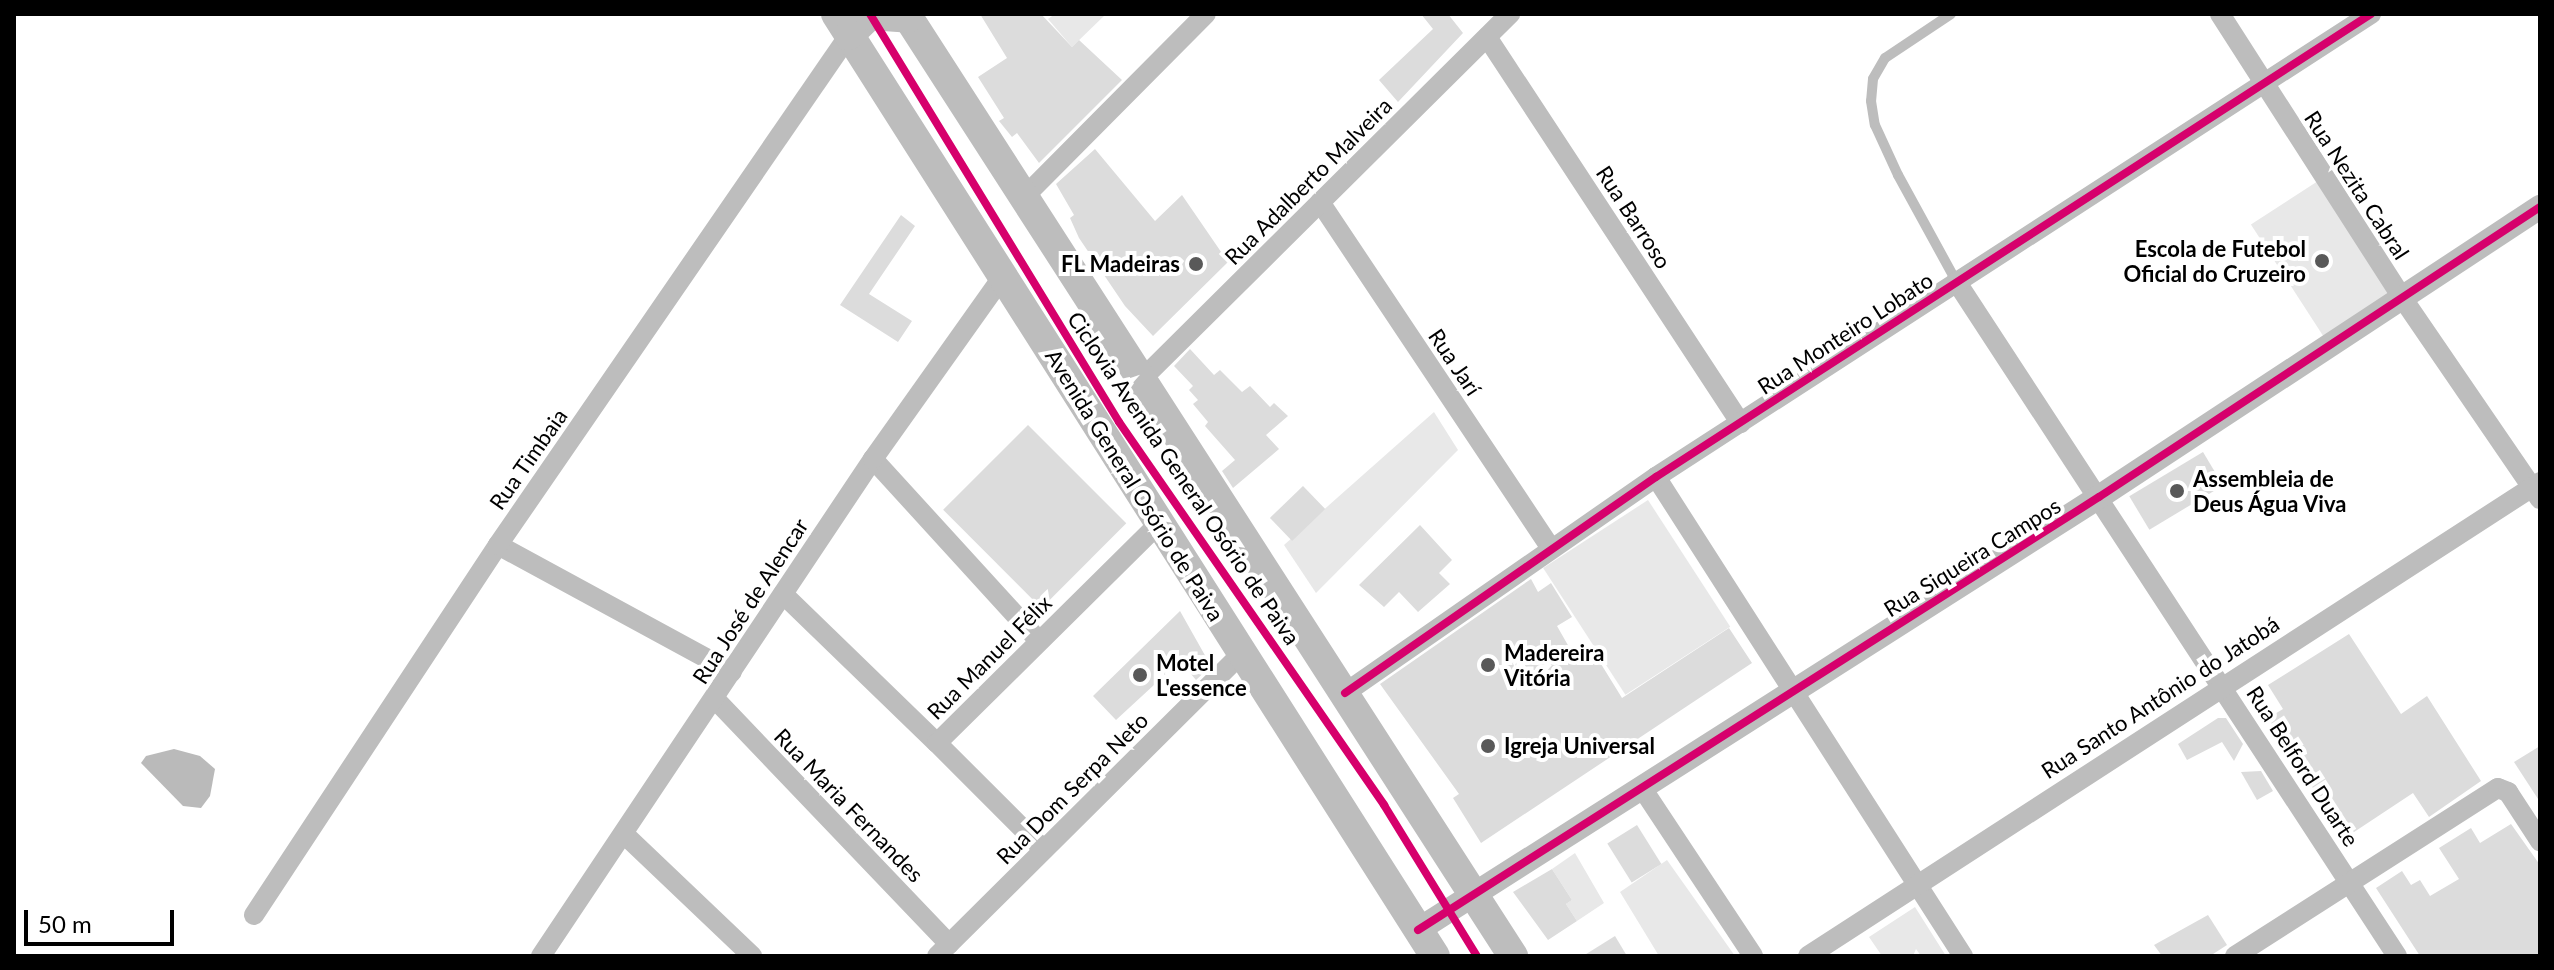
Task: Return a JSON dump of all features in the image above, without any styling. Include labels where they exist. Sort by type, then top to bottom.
[{"type":"main road","points":[[843,24],[870,15],[908,16],[1139,382],[1345,693],[1513,956]]},
{"type":"main road","name":"Avenida General Osório de Paiva","points":[[843,24],[1435,956]]},
{"type":"street","points":[[1024,197],[1206,14]]},
{"type":"street","name":"Rua Adalberto Malveira","points":[[1139,382],[1510,14]]},
{"type":"street","name":"Rua Nezita Cabral","points":[[2220,14],[2401,296],[2537,489]]},
{"type":"street","name":"Rua Monteiro Lobato","points":[[1345,693],[1656,477],[2371,14]]},
{"type":"street","name":"Rua Timbaia","points":[[254,915],[843,24]]},
{"type":"street","name":"Rua Barroso","points":[[1487,37],[1741,423]]},
{"type":"street","name":"Rua Jarí","points":[[1320,202],[1551,549]]},
{"type":"street","name":"Rua Siqueira Campos","points":[[1418,930],[2099,497],[2540,207]]},
{"type":"street","name":"Rua José de Alencar","points":[[541,956],[873,459],[1003,276]]},
{"type":"street","name":"Rua Belford Duarte","points":[[1956,281],[2397,956]]},
{"type":"street","points":[[873,459],[1038,640]]},
{"type":"street","points":[[1656,477],[1791,693],[1963,956]]},
{"type":"street","name":"Rua Santo Antônio do Jatobá","points":[[1808,956],[2222,684],[2537,489]]},
{"type":"street","name":"Rua Manuel Félix","points":[[783,594],[937,743],[1159,523]]},
{"type":"street","points":[[498,545],[732,672]]},
{"type":"street","name":"Rua Dom Serpa Neto","points":[[943,950],[1242,653]]},
{"type":"street","name":"Rua Maria Fernandes","points":[[715,699],[943,950]]},
{"type":"street","points":[[937,743],[1044,850]]},
{"type":"street","points":[[1642,788],[1753,956]]},
{"type":"street","points":[[2235,956],[2498,788],[2508,792],[2540,841]]},
{"type":"street","points":[[624,834],[752,956]]},
{"type":"lane","points":[[1951,14],[1885,58],[1873,79],[1871,101],[1875,125],[1892,162],[1956,281]]},
{"type":"shaded area","points":[[1055,14],[1106,14],[1072,47],[1048,19]]},
{"type":"shaded area","name":"Escola de Futebol Oficial do Cruzeiro","points":[[2318,181],[2392,295],[2325,339],[2251,225]]},
{"type":"shaded area","points":[[1434,412],[1458,450],[1316,593],[1284,545]]},
{"type":"shaded area","points":[[1648,500],[1730,627],[1625,695],[1543,568]]},
{"type":"shaded area","points":[[174,749],[200,756],[215,769],[210,796],[201,808],[183,806],[141,763],[146,756]]},
{"type":"shaded area","points":[[1575,853],[1604,903],[1577,921],[1566,904],[1572,900],[1552,869]]},
{"type":"shaded area","points":[[1667,860],[1735,956],[1659,956],[1620,892]]},
{"type":"shaded area","points":[[1915,907],[1946,956],[1921,956],[1916,949],[1913,956],[1882,956],[1869,937]]},
{"type":"building","points":[[980,14],[1041,14],[1072,47],[1079,40],[1122,80],[1039,163],[1017,133],[1012,137],[999,121],[1004,118],[978,77],[1007,58]]},
{"type":"building","points":[[1421,14],[1448,14],[1463,33],[1398,102],[1379,80],[1433,29]]},
{"type":"building","points":[[1095,149],[1155,221],[1182,195],[1228,262],[1153,336],[1125,306],[1079,238],[1070,218],[1074,215],[1056,184]]},
{"type":"building","points":[[901,215],[915,226],[869,294],[912,321],[898,342],[840,305]]},
{"type":"building","points":[[1190,349],[1214,375],[1220,370],[1242,392],[1250,386],[1270,407],[1274,403],[1288,416],[1266,435],[1279,449],[1233,488],[1222,471],[1235,460],[1205,426],[1208,422],[1193,404],[1198,400],[1189,390],[1193,386],[1174,366]]},
{"type":"building","points":[[1028,425],[1126,523],[1041,608],[943,510]]},
{"type":"building","name":"Assembleia de Deus Água Viva","points":[[2203,452],[2223,485],[2149,530],[2129,496]]},
{"type":"building","points":[[1303,486],[1325,509],[1292,541],[1270,518]]},
{"type":"building","points":[[1420,525],[1452,560],[1439,573],[1450,584],[1418,612],[1399,592],[1384,607],[1359,585]]},
{"type":"building","points":[[1531,579],[1538,592],[1551,583],[1572,617],[1557,626],[1577,661],[1593,651],[1622,698],[1729,628],[1752,663],[1481,843],[1453,798],[1459,794],[1380,684]]},
{"type":"building","name":"Motel L'essence","points":[[1180,611],[1211,666],[1196,680],[1180,661],[1116,720],[1093,696]]},
{"type":"building","points":[[2349,634],[2401,714],[2427,696],[2481,781],[2429,817],[2413,793],[2345,838],[2268,718],[2283,709],[2268,685]]},
{"type":"building","points":[[2218,718],[2226,718],[2243,744],[2234,761],[2222,742],[2187,760],[2178,744]]},
{"type":"building","points":[[2540,746],[2540,802],[2514,762]]},
{"type":"building","points":[[2261,771],[2273,791],[2257,800],[2241,772]]},
{"type":"building","points":[[2511,824],[2540,865],[2540,956],[2420,956],[2376,888],[2402,871],[2411,885],[2420,880],[2430,896],[2459,879],[2439,848],[2471,828],[2480,843]]},
{"type":"building","points":[[1637,825],[1661,864],[1632,883],[1607,844]]},
{"type":"building","points":[[1552,869],[1572,900],[1566,904],[1577,921],[1548,940],[1513,892]]},
{"type":"building","points":[[2208,915],[2227,945],[2210,956],[2162,956],[2154,945]]},
{"type":"building","points":[[1615,936],[1627,956],[1583,956]]},
{"type":"cycle path","name":"Ciclovia Avenida General Osório de Paiva","points":[[870,14],[1119,422],[1384,805],[1477,956]]},
{"type":"cycle path","points":[[1345,693],[1656,477],[2371,14]]},
{"type":"cycle path","points":[[1418,930],[2099,497],[2540,207]]},
{"type":"place","name":"Escola de Futebol Oficial do Cruzeiro","points":[[2322,261]]},
{"type":"place","name":"FL Madeiras","points":[[1196,264]]},
{"type":"place","name":"Assembleia de Deus Água Viva","points":[[2177,491]]},
{"type":"place","name":"Madereira Vitória","points":[[1488,665]]},
{"type":"place","name":"Motel L'essence","points":[[1140,675]]},
{"type":"place","name":"Igreja Universal","points":[[1488,746]]}]
